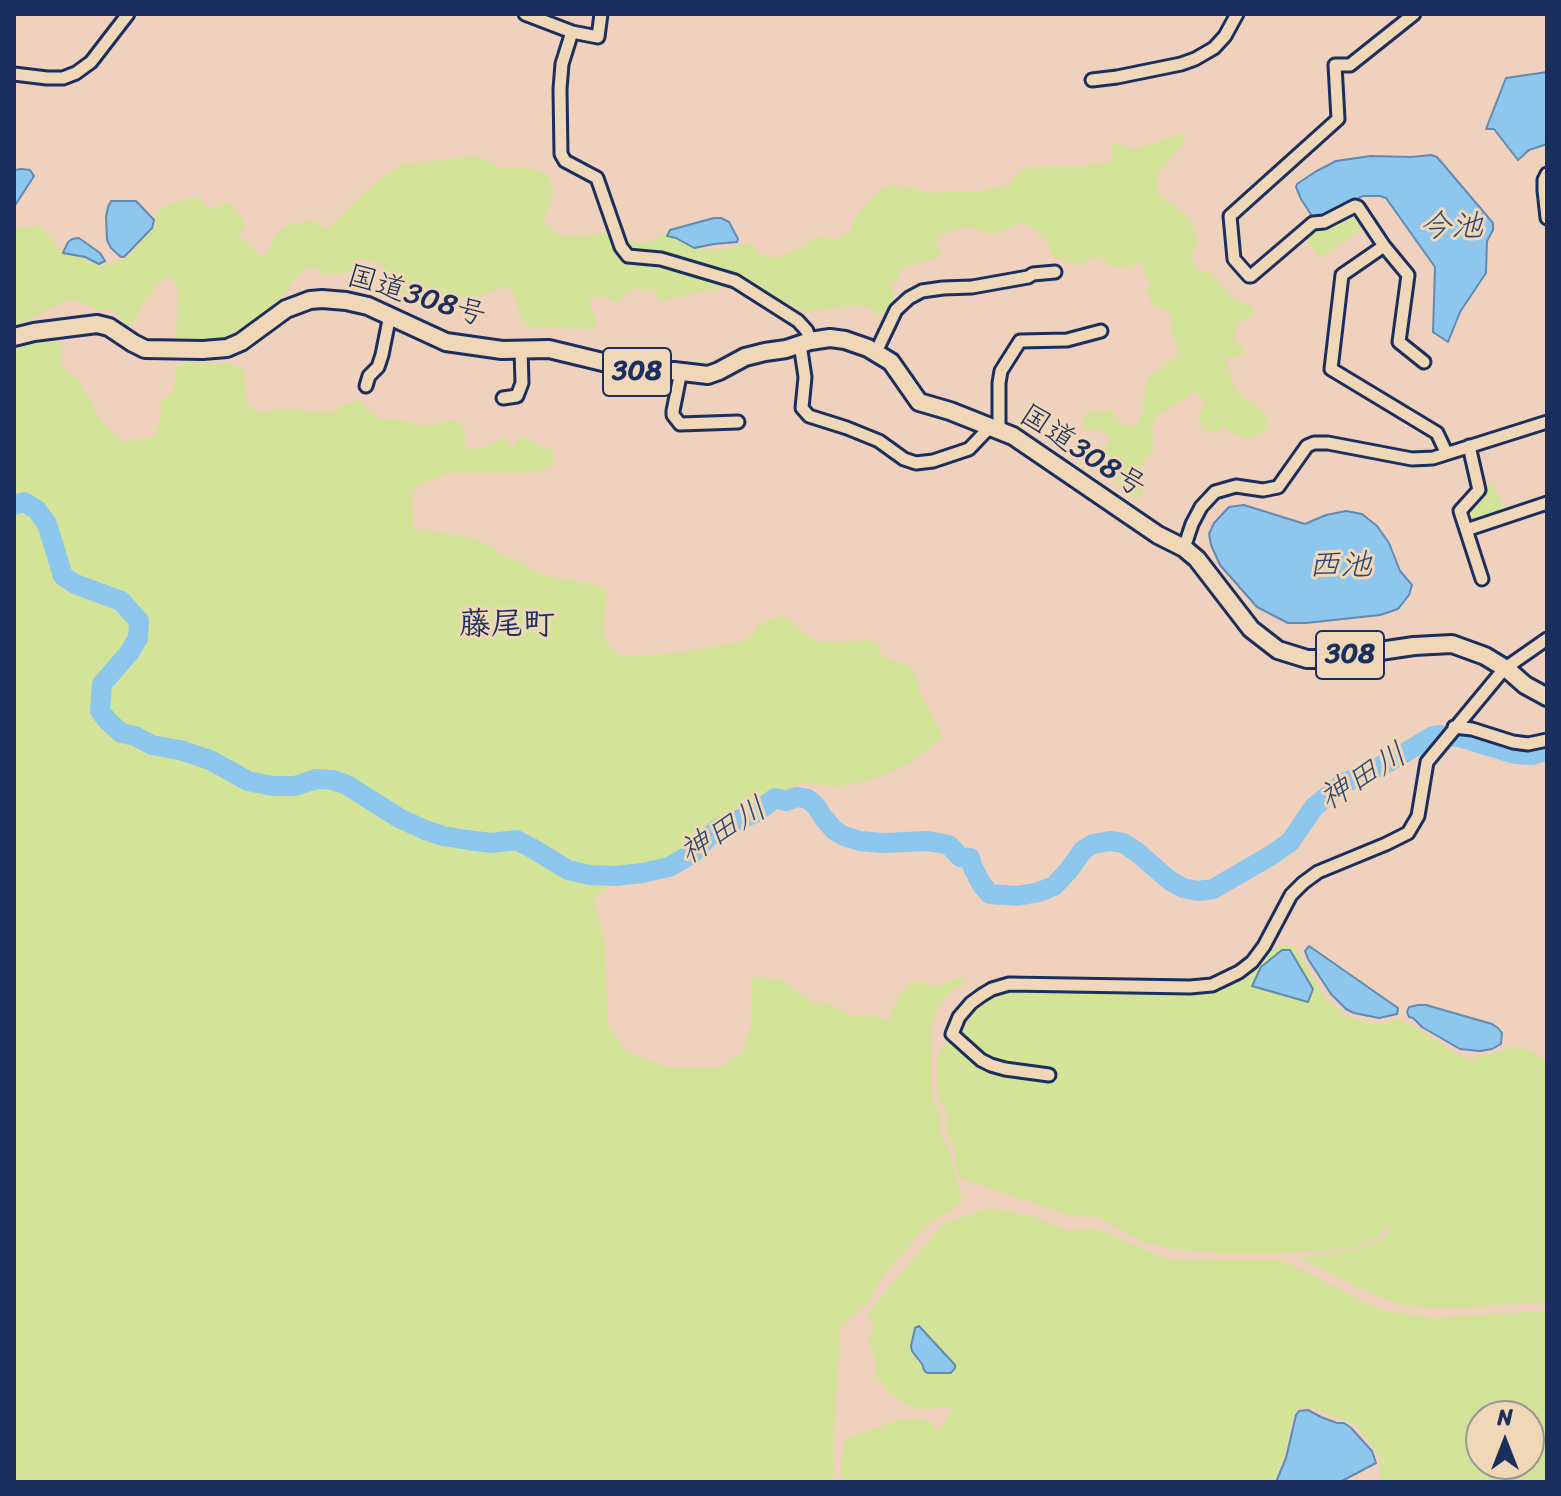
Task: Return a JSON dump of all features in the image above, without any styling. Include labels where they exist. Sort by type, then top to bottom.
[{"type":"highway","name":"国道308号","points":[[14,337],[97,324],[109,327],[145,349],[227,348],[241,342],[286,309],[310,300],[346,301],[368,306],[446,342],[473,347],[549,349],[636,372],[681,371],[708,375],[745,357],[805,342],[830,338],[845,340],[876,352],[891,362],[919,402],[1013,436],[1158,535],[1184,548],[1197,559],[1251,629],[1278,650],[1307,659],[1326,659],[1414,646],[1452,644],[1485,656],[1547,697]]},
{"type":"street","points":[[14,74],[63,78],[76,73],[91,62],[128,14]]},
{"type":"street","points":[[525,14],[572,32],[598,37],[601,14]]},
{"type":"street","points":[[1092,80],[1195,59],[1214,48],[1237,14]]},
{"type":"street","points":[[1414,14],[1350,65],[1335,65],[1338,119],[1230,216],[1234,259],[1251,276],[1313,223],[1324,222],[1358,207],[1408,275],[1399,342],[1424,362]]},
{"type":"street","points":[[572,32],[562,64],[560,89],[561,154],[565,161],[597,178],[615,234],[628,256],[661,259],[735,281],[798,321],[807,331],[802,408],[809,416],[879,441],[904,459],[916,463],[933,461],[969,449],[995,429],[1001,371],[1020,341],[1067,340],[1101,331]]},
{"type":"street","points":[[1547,174],[1544,180],[1547,218]]},
{"type":"street","points":[[1384,246],[1342,275],[1331,369],[1437,433],[1446,452]]},
{"type":"street","points":[[876,352],[896,310],[922,291],[972,287],[1055,272]]},
{"type":"street","points":[[366,386],[369,376],[378,367],[390,315]]},
{"type":"street","points":[[503,398],[517,396],[522,383],[521,350]]},
{"type":"street","points":[[681,371],[673,411],[680,424],[738,422]]},
{"type":"street","points":[[1184,548],[1201,507],[1215,492],[1236,486],[1263,490],[1278,487],[1307,446],[1314,443],[1412,459],[1433,458],[1547,422]]},
{"type":"street","points":[[1469,446],[1479,490],[1460,511],[1482,579]]},
{"type":"street","points":[[1466,530],[1547,503]]},
{"type":"street","points":[[1049,1075],[1005,1069],[981,1060],[952,1034],[959,1017],[982,995],[1009,984],[1190,987],[1212,985],[1239,972],[1262,949],[1291,895],[1303,883],[1318,872],[1408,833],[1418,816],[1427,762],[1504,669],[1547,639]]},
{"type":"street","points":[[1454,727],[1472,729],[1513,742],[1528,744],[1547,740]]},
{"type":"green space","points":[[1185,134],[1184,142],[1158,174],[1156,190],[1189,219],[1197,244],[1191,261],[1199,271],[1208,271],[1232,297],[1248,303],[1253,309],[1252,316],[1237,323],[1235,340],[1242,345],[1243,354],[1237,358],[1225,355],[1233,383],[1242,397],[1267,417],[1267,429],[1251,439],[1235,435],[1223,427],[1214,434],[1203,428],[1198,418],[1205,402],[1194,392],[1163,413],[1156,414],[1152,433],[1154,451],[1137,470],[1143,488],[1142,496],[1137,499],[1128,495],[1113,479],[1106,454],[1102,452],[1111,439],[1101,430],[1084,431],[1082,423],[1089,411],[1101,413],[1110,410],[1115,412],[1118,421],[1136,425],[1142,414],[1148,378],[1180,353],[1171,330],[1170,313],[1151,304],[1147,290],[1151,284],[1144,275],[1142,262],[1129,267],[1112,267],[1098,256],[1078,265],[1053,257],[1047,242],[1034,229],[1019,221],[991,236],[982,230],[965,227],[945,233],[936,241],[941,253],[934,259],[903,267],[892,285],[894,300],[886,314],[877,316],[873,309],[860,305],[806,312],[774,297],[748,279],[723,288],[658,302],[656,291],[638,288],[617,303],[606,297],[591,297],[589,302],[597,325],[591,329],[530,327],[522,319],[515,292],[505,286],[484,295],[418,302],[396,293],[383,266],[357,258],[351,272],[323,275],[322,268],[309,267],[295,278],[270,314],[229,342],[176,337],[178,286],[169,276],[153,287],[153,293],[140,308],[138,317],[128,327],[122,325],[115,311],[97,309],[72,299],[14,327],[14,228],[39,226],[58,249],[101,266],[126,258],[156,225],[156,213],[169,204],[197,197],[208,209],[230,203],[241,216],[245,227],[237,236],[264,256],[275,234],[291,224],[312,220],[329,228],[368,189],[400,165],[474,156],[487,160],[497,168],[526,167],[547,174],[553,190],[543,220],[556,234],[580,237],[602,232],[640,244],[655,240],[667,231],[692,237],[696,247],[714,251],[751,243],[761,256],[777,257],[800,249],[813,237],[840,239],[851,231],[852,222],[872,197],[885,187],[901,186],[930,193],[982,191],[1008,185],[1023,169],[1112,162],[1112,143],[1136,149]]},
{"type":"green space","points":[[1347,216],[1358,217],[1364,227],[1320,258],[1304,237]]},
{"type":"green space","points":[[41,336],[62,342],[62,366],[79,381],[102,422],[122,442],[154,437],[162,400],[173,391],[176,368],[185,362],[230,364],[244,369],[247,405],[260,412],[287,409],[334,413],[341,406],[359,400],[380,420],[395,419],[428,426],[451,420],[461,423],[466,434],[463,444],[468,449],[487,447],[501,437],[508,439],[508,444],[513,448],[521,436],[538,443],[540,450],[545,447],[552,450],[552,464],[544,471],[445,474],[419,485],[412,494],[414,528],[472,538],[543,575],[599,585],[607,592],[603,628],[608,646],[622,657],[685,652],[747,640],[761,623],[783,615],[817,641],[877,642],[883,657],[910,666],[919,683],[920,696],[929,707],[942,738],[909,763],[876,779],[834,787],[802,782],[708,828],[687,849],[660,867],[632,870],[594,898],[605,944],[608,1025],[627,1052],[668,1067],[718,1068],[743,1052],[751,1022],[754,976],[784,981],[811,1002],[828,1003],[849,1016],[871,1015],[889,1022],[899,996],[912,982],[925,982],[932,987],[959,978],[968,980],[948,994],[935,1015],[931,1036],[932,1098],[940,1112],[939,1130],[948,1149],[962,1198],[956,1207],[927,1225],[886,1272],[869,1301],[840,1328],[833,1453],[835,1474],[831,1482],[14,1482],[14,347]]},
{"type":"green space","points":[[1493,483],[1504,511],[1474,521],[1470,509],[1487,490],[1487,484]]},
{"type":"green space","points":[[1283,945],[1294,945],[1325,998],[1348,1017],[1372,1024],[1399,1019],[1466,1058],[1474,1059],[1475,1056],[1517,1047],[1532,1051],[1547,1063],[1547,1302],[1459,1308],[1397,1304],[1299,1258],[1360,1249],[1384,1238],[1393,1222],[1383,1233],[1349,1249],[1215,1253],[1174,1249],[1142,1242],[1099,1218],[1065,1214],[960,1178],[953,1144],[948,1137],[947,1110],[938,1098],[937,1055],[961,1024],[987,1000],[1005,992],[1191,994],[1220,989],[1249,974],[1268,952]]},
{"type":"green space","points":[[989,1208],[1036,1217],[1062,1229],[1099,1229],[1168,1259],[1275,1259],[1381,1310],[1431,1318],[1547,1311],[1547,1482],[1381,1482],[1379,1455],[1356,1425],[1309,1407],[1297,1409],[1285,1456],[1274,1482],[840,1482],[844,1440],[900,1419],[926,1420],[933,1423],[935,1431],[945,1423],[954,1407],[921,1409],[905,1404],[891,1394],[875,1376],[876,1357],[867,1341],[875,1327],[867,1314],[943,1224]]},
{"type":"water","points":[[1547,72],[1547,144],[1529,150],[1518,160],[1494,129],[1486,129],[1506,78]]},
{"type":"water","name":"今池","points":[[1371,156],[1437,157],[1493,223],[1487,241],[1486,273],[1460,312],[1448,342],[1433,332],[1435,267],[1386,198],[1363,196],[1322,216],[1312,216],[1296,187],[1336,161]]},
{"type":"water","points":[[14,170],[30,170],[34,176],[14,207]]},
{"type":"water","points":[[111,201],[136,201],[154,220],[152,228],[124,257],[111,248],[107,240],[106,217]]},
{"type":"water","points":[[714,218],[729,222],[737,242],[694,248],[667,236],[670,230]]},
{"type":"water","points":[[79,238],[100,253],[105,261],[99,264],[85,257],[63,253],[68,242]]},
{"type":"water","name":"西池","points":[[1244,505],[1305,524],[1346,511],[1362,514],[1377,526],[1389,543],[1400,571],[1412,585],[1409,595],[1398,609],[1380,615],[1306,623],[1288,623],[1257,607],[1220,565],[1209,534],[1214,523],[1229,507]]},
{"type":"water","points":[[1309,946],[1398,1008],[1397,1014],[1379,1018],[1346,1009],[1331,994],[1308,959],[1305,951]]},
{"type":"water","points":[[1282,950],[1290,950],[1313,989],[1308,1002],[1252,986],[1261,967]]},
{"type":"water","points":[[1418,1005],[1492,1024],[1502,1033],[1501,1044],[1480,1051],[1460,1049],[1409,1017],[1409,1007]]},
{"type":"water","points":[[919,1326],[955,1365],[951,1373],[927,1373],[924,1370],[911,1346],[915,1328]]},
{"type":"water","points":[[1308,1410],[1351,1428],[1372,1451],[1376,1463],[1340,1482],[1276,1482],[1286,1458],[1296,1415],[1299,1411]]},
{"type":"waterway","name":"神田川","points":[[14,505],[24,502],[37,510],[47,524],[63,576],[75,584],[121,601],[139,621],[138,638],[102,684],[100,711],[121,733],[152,745],[210,760],[248,781],[272,786],[295,786],[316,779],[333,780],[425,830],[443,836],[491,843],[516,840],[568,870],[590,875],[615,876],[669,867],[692,854],[717,829],[757,812],[775,798],[786,801],[797,797],[808,799],[834,830],[844,836],[883,843],[928,841],[949,845],[960,857],[970,858],[982,885],[990,894],[1017,896],[1054,886],[1083,850],[1093,844],[1110,841],[1123,843],[1137,852],[1183,888],[1198,891],[1213,889],[1270,856],[1290,842],[1314,807],[1342,784],[1389,762],[1433,736],[1459,737],[1515,754],[1532,755],[1547,750]]},
{"type":"district","name":"藤尾町","points":[[507,626]]}]
